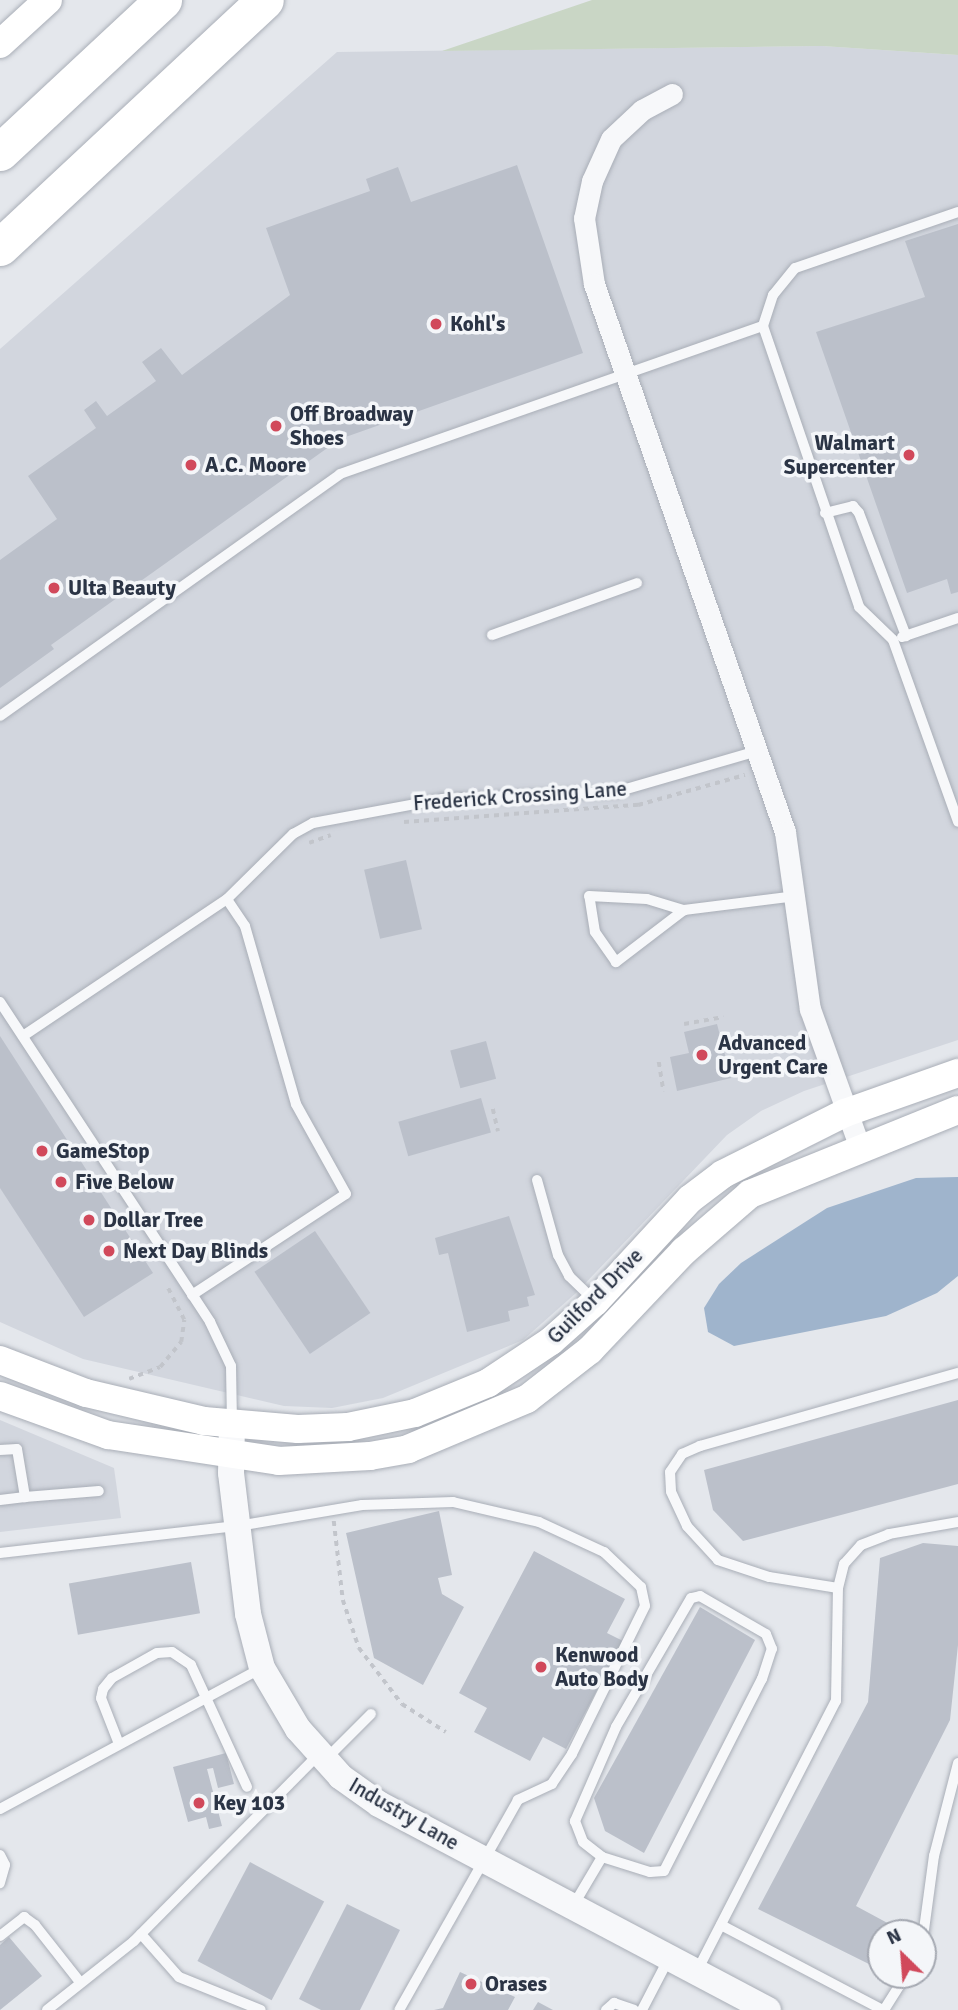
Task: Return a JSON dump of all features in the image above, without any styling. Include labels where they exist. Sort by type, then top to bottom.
[{"type":"highway","points":[[0,152],[163,0]]},
{"type":"highway","points":[[0,247],[265,0]]},
{"type":"main road","points":[[0,44],[48,0]]},
{"type":"main road","name":"Guilford Drive","points":[[0,1396],[108,1435],[279,1461],[370,1456],[439,1439],[527,1399],[606,1312],[690,1199],[760,1153],[845,1113],[958,1073]]},
{"type":"main road","name":"Guilford Drive","points":[[0,1360],[86,1393],[204,1421],[298,1429],[348,1427],[415,1413],[448,1401],[517,1366],[606,1312],[684,1251],[750,1194],[958,1110]]},
{"type":"street","points":[[672,94],[642,110],[611,139],[592,181],[584,218],[594,284],[785,832],[797,896],[810,1009],[845,1113],[860,1148]]},
{"type":"street","name":"Industry Lane","points":[[232,1423],[231,1453],[248,1614],[262,1668],[322,1757],[341,1777],[379,1804],[768,2010]]},
{"type":"lane","points":[[958,212],[795,268],[773,295],[763,326],[859,607],[893,640],[954,794],[958,822]]},
{"type":"lane","points":[[0,716],[340,474],[763,326]]},
{"type":"lane","points":[[825,513],[853,506],[859,513],[906,636]]},
{"type":"lane","points":[[492,635],[637,583]]},
{"type":"lane","points":[[893,640],[958,618]]},
{"type":"lane","name":"Frederick Crossing Lane","points":[[23,1036],[227,899],[293,834],[313,823],[442,799],[616,792],[757,751]]},
{"type":"lane","points":[[684,910],[616,962],[596,932],[589,896],[647,899],[684,910],[797,896]]},
{"type":"lane","points":[[192,1295],[346,1194],[296,1104],[244,926],[227,899]]},
{"type":"lane","points":[[0,1002],[192,1295],[231,1366],[232,1423]]},
{"type":"lane","points":[[537,1180],[558,1255],[569,1276],[606,1312]]},
{"type":"lane","points":[[838,1588],[769,1577],[719,1560],[687,1526],[671,1491],[670,1472],[682,1454],[699,1446],[958,1373]]},
{"type":"lane","points":[[0,1450],[17,1449],[25,1497]]},
{"type":"lane","points":[[0,1500],[100,1491]]},
{"type":"lane","points":[[0,1553],[238,1525],[332,1509],[412,1502],[507,1512],[604,1552],[641,1587],[645,1606],[572,1754],[552,1784],[518,1800],[399,2010]]},
{"type":"lane","points":[[696,1972],[836,1701],[838,1588],[844,1564],[861,1545],[935,1523],[958,1522]]},
{"type":"lane","points":[[701,1596],[766,1634],[772,1649],[762,1679],[664,1871],[650,1872],[602,1857],[583,1842],[575,1821],[617,1727],[691,1598],[701,1596]]},
{"type":"lane","points":[[119,1744],[102,1699],[103,1689],[112,1678],[157,1653],[172,1652],[191,1665],[247,1787]]},
{"type":"lane","points":[[0,1808],[262,1668]]},
{"type":"lane","points":[[47,2010],[141,1934],[322,1757],[371,1713]]},
{"type":"lane","points":[[925,1919],[934,1856],[958,1763]]},
{"type":"lane","points":[[0,1855],[5,1865],[0,1883]]},
{"type":"lane","points":[[573,1906],[602,1857]]},
{"type":"lane","points":[[0,1936],[24,1917],[36,1925],[80,1982]]},
{"type":"lane","points":[[721,1925],[884,2010],[897,1989]]},
{"type":"lane","points":[[141,1934],[179,1977],[261,2010]]},
{"type":"lane","points":[[642,2010],[669,1958]]},
{"type":"lane","points":[[606,2010],[614,2003],[634,2010]]},
{"type":"path","points":[[401,823],[638,805],[745,775]]},
{"type":"path","points":[[300,846],[343,833]]},
{"type":"path","points":[[684,1024],[723,1017]]},
{"type":"path","points":[[659,1062],[664,1092]]},
{"type":"path","points":[[493,1109],[498,1131]]},
{"type":"path","points":[[124,1383],[159,1367],[181,1342],[184,1320],[166,1285]]},
{"type":"path","points":[[332,1509],[343,1600],[359,1648],[402,1704],[446,1732]]},
{"type":"shaded area","points":[[822,46],[958,55],[958,1040],[804,1091],[761,1111],[727,1135],[576,1293],[523,1340],[383,1398],[332,1408],[284,1406],[83,1359],[0,1322],[0,349],[337,52]]},
{"type":"shaded area","points":[[0,1420],[114,1468],[121,1518],[0,1532]]},
{"type":"green space","points":[[592,0],[958,0],[958,55],[822,46],[442,51]]},
{"type":"water","points":[[958,1177],[958,1276],[937,1293],[886,1316],[734,1346],[708,1332],[704,1308],[719,1284],[741,1263],[827,1208],[916,1178]]},
{"type":"building","points":[[517,165],[583,353],[340,439],[51,645],[54,649],[0,688],[0,560],[57,519],[28,476],[96,428],[84,410],[96,401],[107,416],[156,381],[142,362],[161,348],[182,375],[290,295],[266,228],[370,191],[366,179],[398,167],[411,202]]},
{"type":"building","name":"Walmart Supercenter","points":[[958,224],[958,592],[951,594],[947,579],[907,593],[816,332],[925,297],[905,241]]},
{"type":"building","points":[[406,860],[422,929],[380,939],[364,870]]},
{"type":"building","name":"Advanced Urgent Care","points":[[717,1024],[731,1078],[677,1091],[670,1057],[689,1053],[684,1032]]},
{"type":"building","points":[[0,1036],[153,1273],[84,1317],[0,1188]]},
{"type":"building","points":[[486,1041],[496,1079],[460,1088],[450,1051]]},
{"type":"building","points":[[481,1098],[491,1133],[408,1156],[398,1122]]},
{"type":"building","points":[[509,1216],[535,1295],[527,1297],[529,1306],[508,1311],[510,1321],[467,1332],[448,1253],[439,1255],[435,1238]]},
{"type":"building","points":[[315,1231],[370,1313],[310,1354],[254,1272]]},
{"type":"building","points":[[958,1400],[958,1484],[743,1541],[713,1510],[704,1470]]},
{"type":"building","points":[[439,1511],[452,1575],[438,1578],[442,1594],[464,1607],[423,1685],[374,1658],[346,1533]]},
{"type":"building","points":[[923,1543],[958,1546],[958,1645],[950,1720],[856,1906],[880,1919],[867,1919],[867,1963],[758,1909],[868,1702],[880,1558]]},
{"type":"building","name":"Kenwood Auto Body","points":[[534,1551],[625,1599],[607,1633],[623,1641],[566,1749],[543,1737],[530,1761],[474,1732],[487,1708],[459,1693]]},
{"type":"building","points":[[191,1562],[200,1613],[78,1635],[69,1584]]},
{"type":"building","points":[[700,1607],[755,1640],[644,1853],[605,1831],[594,1798]]},
{"type":"building","name":"Key 103","points":[[226,1753],[234,1784],[218,1788],[213,1768],[207,1769],[222,1826],[209,1829],[206,1817],[188,1822],[173,1767]]},
{"type":"building","points":[[250,1862],[324,1901],[272,2000],[197,1961]]},
{"type":"building","points":[[347,1904],[400,1930],[360,2010],[321,2010],[299,1999]]},
{"type":"building","points":[[9,1937],[42,1976],[0,2010],[0,1945]]},
{"type":"building","name":"Orases","points":[[460,1972],[515,1997],[508,2010],[434,2010],[443,2008]]},
{"type":"building","points":[[538,2002],[553,2010],[533,2010]]},
{"type":"place","name":"Kohl's","points":[[436,324]]},
{"type":"place","name":"Off Broadway Shoes","points":[[276,426]]},
{"type":"place","name":"Walmart Supercenter","points":[[909,455]]},
{"type":"place","name":"A.C. Moore","points":[[191,465]]},
{"type":"place","name":"Ulta Beauty","points":[[54,588]]},
{"type":"place","name":"Advanced Urgent Care","points":[[702,1055]]},
{"type":"place","name":"GameStop","points":[[42,1151]]},
{"type":"place","name":"Five Below","points":[[61,1182]]},
{"type":"place","name":"Dollar Tree","points":[[89,1220]]},
{"type":"place","name":"Next Day Blinds","points":[[109,1251]]},
{"type":"place","name":"Kenwood Auto Body","points":[[541,1667]]},
{"type":"place","name":"Key 103","points":[[199,1803]]},
{"type":"place","name":"Orases","points":[[471,1984]]}]
